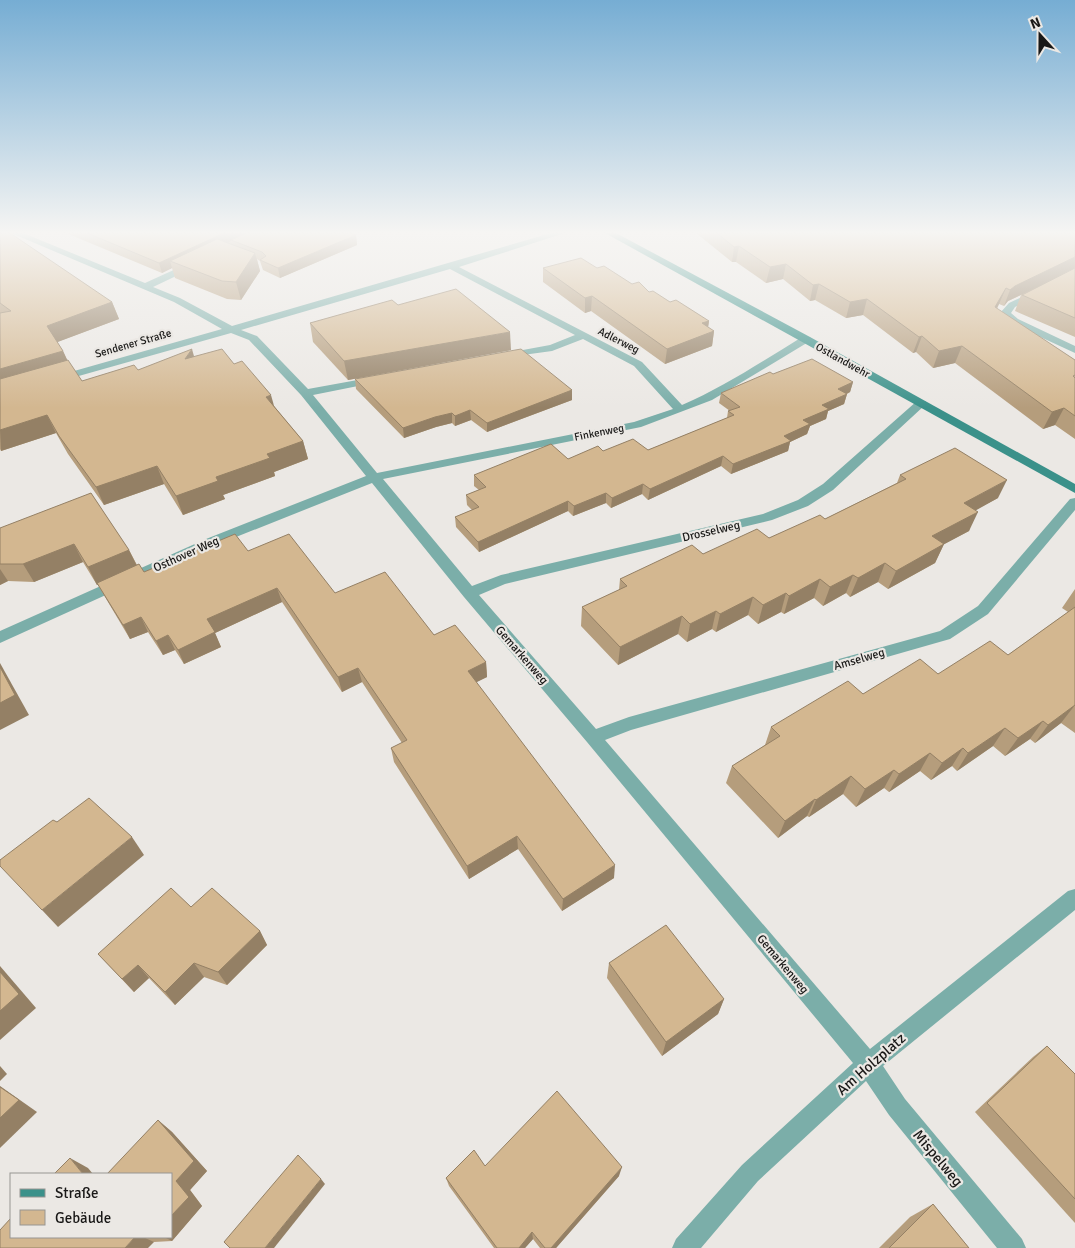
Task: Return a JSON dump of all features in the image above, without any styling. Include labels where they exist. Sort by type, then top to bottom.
[{"type":"street","name":"Gemarkenweg","points":[[154,291],[176,300],[228,328],[253,338],[305,393],[469,593],[593,737],[868,1064]]},
{"type":"street","name":"Sendener Straße","points":[[48,382],[228,328],[364,291]]},
{"type":"street","name":"Adlerweg","points":[[499,291],[638,364],[680,410]]},
{"type":"street","name":"Ostlandwehr","points":[[717,291],[1075,489]]},
{"type":"street","points":[[1040,291],[1012,305],[1005,313],[1014,321],[1075,350]]},
{"type":"street","points":[[494,358],[552,348],[583,336]]},
{"type":"street","name":"Finkenweg","points":[[375,477],[636,425],[680,410],[716,394],[806,339]]},
{"type":"street","points":[[305,393],[387,378]]},
{"type":"street","name":"Drosselweg","points":[[469,593],[501,580],[767,517],[803,503],[828,487],[921,404]]},
{"type":"street","name":"Osthover Weg","points":[[0,637],[211,542],[375,477]]},
{"type":"street","name":"Amselweg","points":[[593,737],[630,724],[946,635],[983,610],[1075,502]]},
{"type":"street","name":"Am Holzplatz","points":[[685,1248],[750,1173],[868,1064],[1075,898]]},
{"type":"street","name":"Mispelweg","points":[[868,1064],[897,1107],[1013,1248]]},
{"type":"building","points":[[0,291],[96,291],[112,302],[47,326],[63,351],[0,369],[0,313],[11,311],[0,303]]},
{"type":"building","points":[[448,291],[459,291],[510,332],[344,361],[310,323],[392,300],[398,305]]},
{"type":"building","points":[[576,291],[653,291],[670,302],[676,300],[709,321],[702,323],[714,331],[667,349],[592,296],[585,298]]},
{"type":"building","points":[[831,291],[1004,291],[995,307],[1075,360],[1075,375],[1073,376],[1075,378],[1075,416],[1064,408],[1052,412],[962,346],[939,351],[922,336],[919,337],[867,299],[850,302]]},
{"type":"building","points":[[1029,291],[1075,291],[1075,318],[1022,295]]},
{"type":"building","points":[[192,349],[185,359],[222,349],[234,364],[242,361],[271,395],[266,397],[303,441],[267,454],[270,458],[216,477],[218,481],[176,496],[157,466],[96,487],[59,436],[47,415],[0,430],[0,379],[68,360],[82,381],[134,365],[138,370]]},
{"type":"building","points":[[521,349],[572,390],[487,423],[470,410],[455,416],[452,413],[435,417],[403,428],[355,379]]},
{"type":"building","points":[[812,359],[853,382],[838,389],[847,394],[822,405],[829,409],[803,420],[810,424],[784,436],[791,441],[733,464],[723,456],[650,489],[643,484],[612,498],[606,493],[574,506],[568,501],[478,542],[455,517],[479,507],[466,495],[486,487],[474,475],[551,444],[568,459],[598,446],[603,451],[633,439],[648,450],[734,415],[728,411],[740,407],[721,393],[770,372],[773,374]]},
{"type":"building","points":[[955,448],[1007,480],[964,503],[978,512],[932,536],[944,544],[896,571],[885,563],[858,578],[853,575],[830,587],[820,579],[789,596],[786,593],[763,605],[753,597],[720,614],[716,611],[690,624],[682,616],[620,647],[582,607],[627,586],[620,579],[692,545],[703,554],[757,529],[769,538],[820,515],[825,519],[906,479],[900,475]]},
{"type":"building","points":[[91,493],[129,550],[88,567],[74,544],[23,564],[0,564],[0,528]]},
{"type":"building","points":[[235,534],[248,551],[289,534],[335,593],[385,572],[434,635],[455,625],[486,662],[468,671],[615,865],[563,899],[517,836],[467,866],[391,748],[407,740],[358,668],[338,677],[277,588],[207,619],[215,632],[178,650],[168,635],[156,641],[141,617],[123,625],[97,583],[139,564],[144,572]]},
{"type":"building","points":[[1075,607],[1075,705],[1048,725],[1043,721],[1018,738],[1005,728],[968,753],[963,748],[942,763],[930,753],[899,774],[894,770],[865,789],[851,776],[785,821],[732,766],[780,736],[771,727],[848,681],[863,694],[920,659],[938,674],[990,641],[1008,655]]},
{"type":"building","points":[[0,667],[15,695],[0,703]]},
{"type":"building","points":[[89,798],[132,837],[42,910],[0,866],[0,860],[53,820],[57,822]]},
{"type":"building","points":[[171,888],[191,907],[212,888],[260,931],[218,972],[194,963],[165,992],[138,965],[122,979],[98,954]]},
{"type":"building","points":[[666,925],[724,999],[666,1042],[609,963]]},
{"type":"building","points":[[0,972],[19,994],[0,1011]]},
{"type":"building","points":[[1047,1046],[1075,1074],[1075,1199],[987,1103]]},
{"type":"building","points":[[0,1087],[19,1100],[0,1118]]},
{"type":"building","points":[[557,1091],[622,1167],[551,1248],[545,1248],[532,1232],[519,1248],[497,1248],[446,1178],[474,1150],[485,1166]]},
{"type":"building","points":[[158,1120],[194,1161],[176,1181],[189,1197],[172,1215],[172,1173],[108,1173]]},
{"type":"building","points":[[298,1155],[321,1179],[265,1248],[230,1248],[224,1242]]},
{"type":"building","points":[[70,1158],[82,1173],[55,1173]]},
{"type":"building","points":[[933,1204],[969,1248],[889,1248]]},
{"type":"building","points":[[10,1219],[10,1238],[134,1238],[125,1248],[0,1248],[0,1230]]}]
